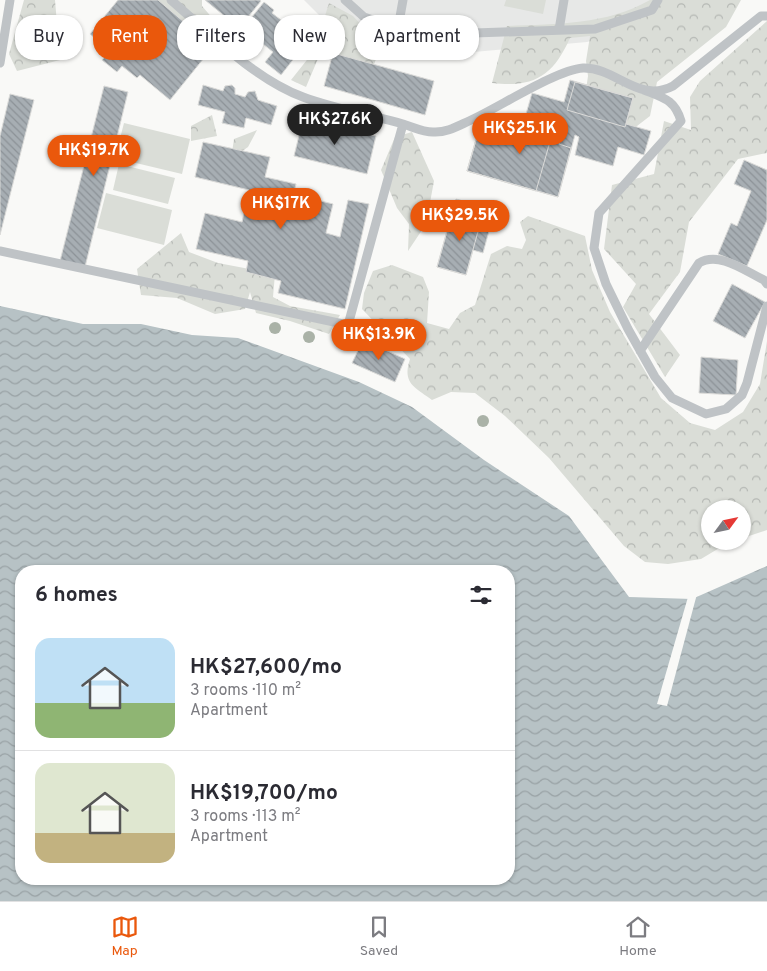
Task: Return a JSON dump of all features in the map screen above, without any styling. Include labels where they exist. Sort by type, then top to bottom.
[{"type":"lane","points":[[0,63],[10,0]]},
{"type":"lane","points":[[171,0],[228,50],[257,72],[303,97],[432,132],[444,132],[492,110],[570,69],[592,68],[665,98],[677,108],[681,121],[599,213],[594,248],[606,284],[655,377],[672,398],[706,414],[726,409],[742,395],[747,383],[767,306]]},
{"type":"lane","points":[[345,0],[362,15]]},
{"type":"lane","points":[[401,15],[404,0]]},
{"type":"lane","points":[[559,30],[564,0]]},
{"type":"lane","points":[[479,33],[595,29],[652,10],[658,0]]},
{"type":"lane","points":[[644,90],[661,92],[673,86],[761,16],[767,16]]},
{"type":"lane","points":[[0,251],[348,326],[403,124]]},
{"type":"lane","points":[[640,351],[700,263],[706,259],[721,260],[764,280],[767,284]]},
{"type":"shaded area","points":[[304,0],[667,0],[650,23],[587,42],[479,52],[479,15],[355,15],[355,32],[345,29],[345,15],[319,15]]},
{"type":"green space","points":[[24,0],[55,0],[56,15],[20,15]]},
{"type":"green space","points":[[142,0],[202,0],[202,6],[210,15],[177,15],[177,54],[167,38],[167,15],[152,15]]},
{"type":"green space","points":[[506,0],[546,0],[543,14],[504,6]]},
{"type":"green space","points":[[650,0],[741,0],[726,27],[657,82],[650,116],[624,136],[581,124],[588,76],[586,61],[590,36],[570,38],[557,62],[540,77],[520,83],[492,83],[507,26],[580,22],[598,19],[633,8]]},
{"type":"green space","points":[[329,3],[355,18],[355,60],[376,60],[370,75],[334,60],[345,60],[345,15],[325,15]]},
{"type":"green space","points":[[767,21],[767,153],[738,159],[689,222],[680,272],[649,314],[680,355],[665,377],[623,307],[636,284],[604,249],[612,185],[654,174],[664,121],[691,130],[690,97],[700,81]]},
{"type":"green space","points":[[15,32],[15,60],[60,60],[17,71],[9,54]]},
{"type":"green space","points":[[307,60],[317,60],[306,87],[291,80]]},
{"type":"green space","points":[[212,115],[217,136],[191,141],[191,126]]},
{"type":"green space","points":[[124,123],[190,139],[182,174],[115,158]]},
{"type":"green space","points":[[257,130],[248,147],[231,159],[234,139]]},
{"type":"green space","points":[[412,132],[434,181],[426,224],[408,251],[409,224],[397,208],[381,170],[395,137]]},
{"type":"green space","points":[[119,164],[175,178],[168,204],[113,190]]},
{"type":"green space","points":[[106,193],[172,210],[164,245],[97,228]]},
{"type":"green space","points":[[528,216],[585,236],[592,270],[610,312],[661,398],[690,423],[715,430],[743,412],[760,384],[767,341],[767,530],[751,535],[751,500],[701,500],[701,550],[716,550],[701,559],[668,564],[645,562],[624,546],[549,458],[505,416],[475,393],[451,392],[432,400],[411,384],[408,374],[410,359],[362,309],[364,293],[373,271],[392,265],[423,277],[429,292],[427,323],[449,329],[460,313],[475,305],[491,254],[507,246],[522,249],[526,240],[520,222]]},
{"type":"green space","points":[[181,233],[189,252],[218,263],[275,274],[273,297],[290,306],[340,315],[329,334],[290,321],[256,313],[250,292],[245,309],[215,314],[177,298],[141,295],[137,269]]},
{"type":"water","points":[[0,306],[83,324],[141,324],[192,335],[238,338],[359,382],[412,407],[484,460],[569,516],[629,597],[692,599],[767,566],[767,901],[0,901]]},
{"type":"pier","points":[[697,594],[667,706],[657,704],[688,597]]},
{"type":"building","points":[[118,0],[158,0],[177,16],[177,60],[202,60],[170,100],[140,75],[137,78],[122,66],[117,72],[102,60],[167,60],[167,15],[106,15]]},
{"type":"building","points":[[205,0],[261,1],[250,15],[223,15]]},
{"type":"building","points":[[264,2],[274,10],[272,13],[275,15],[274,60],[293,60],[281,75],[265,62],[273,52],[264,45],[264,15],[254,15]]},
{"type":"building","points":[[345,56],[434,81],[425,115],[324,86],[331,60],[345,60]]},
{"type":"building","points":[[570,80],[633,98],[626,124],[651,131],[644,155],[618,147],[613,166],[575,155],[579,137],[575,135],[558,197],[467,171],[482,119],[495,123],[498,114],[524,121],[532,93],[564,102]]},
{"type":"building","points":[[575,82],[633,98],[625,127],[567,110]]},
{"type":"building","points":[[203,85],[223,91],[225,86],[232,85],[235,88],[235,94],[245,97],[248,92],[255,91],[258,100],[277,106],[271,125],[246,118],[244,128],[222,123],[225,112],[198,105]]},
{"type":"building","points":[[104,86],[128,92],[85,267],[60,261]]},
{"type":"building","points":[[10,94],[34,100],[0,235],[0,136]]},
{"type":"building","points":[[498,114],[562,132],[559,144],[571,148],[558,197],[467,171],[482,119],[495,123]]},
{"type":"building","points":[[303,119],[376,136],[367,174],[294,156]]},
{"type":"building","points":[[482,119],[551,138],[536,191],[467,171]]},
{"type":"building","points":[[203,142],[270,157],[265,177],[296,184],[290,209],[306,213],[309,198],[333,204],[326,233],[340,237],[348,200],[369,204],[345,309],[278,293],[281,281],[246,272],[248,261],[196,249],[205,213],[242,222],[249,190],[195,177]]},
{"type":"building","points":[[744,160],[767,170],[767,220],[747,266],[718,254],[731,223],[737,226],[751,191],[734,184]]},
{"type":"building","points":[[456,199],[485,207],[479,228],[489,231],[483,253],[473,250],[466,275],[437,267]]},
{"type":"building","points":[[453,209],[482,217],[466,275],[437,267]]},
{"type":"building","points":[[732,284],[765,302],[745,338],[713,321]]},
{"type":"building","points":[[363,340],[405,359],[395,382],[352,363]]},
{"type":"building","points":[[701,357],[738,360],[736,395],[699,393]]}]
